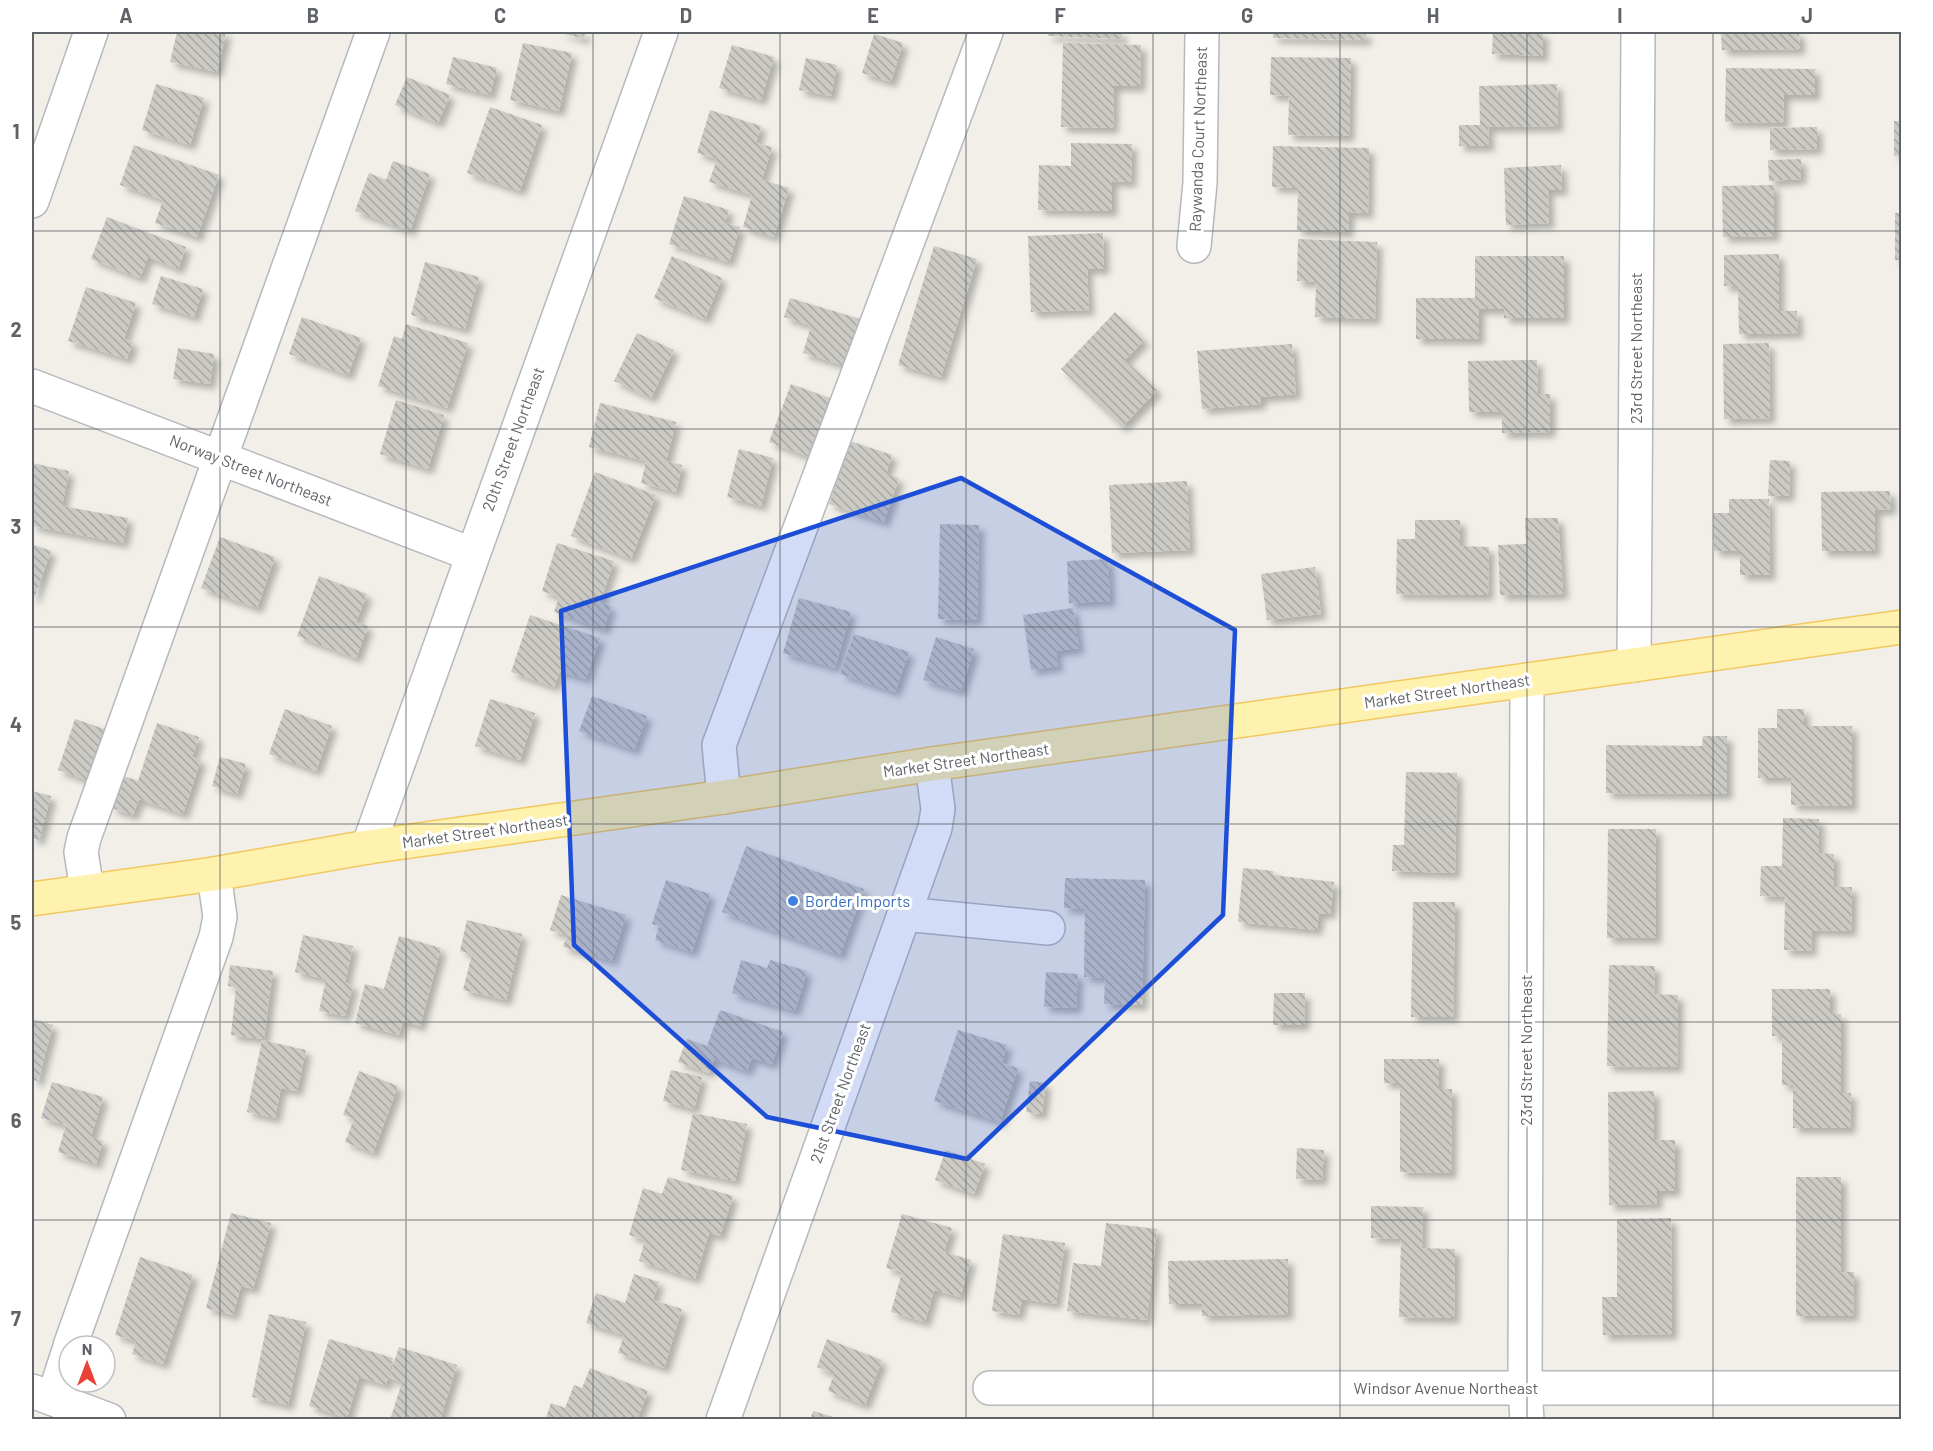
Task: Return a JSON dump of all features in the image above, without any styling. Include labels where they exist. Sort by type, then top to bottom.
[{"type":"main road","name":"Market Street Northeast","points":[[32,899],[214,874],[368,847],[724,797],[932,764],[1902,627]]},
{"type":"street","points":[[32,201],[91,32]]},
{"type":"street","points":[[87,890],[81,852],[84,838],[373,32]]},
{"type":"street","name":"20th Street Northeast","points":[[368,847],[471,554],[661,32]]},
{"type":"street","points":[[724,797],[719,745],[986,32]]},
{"type":"street","name":"Raywanda Court Northeast","points":[[1194,246],[1200,183],[1202,32]]},
{"type":"street","name":"23rd Street Northeast","points":[[1634,665],[1638,32]]},
{"type":"street","name":"Norway Street Northeast","points":[[32,387],[471,554]]},
{"type":"street","name":"23rd Street Northeast","points":[[1526,1404],[1527,680]]},
{"type":"street","name":"21st Street Northeast","points":[[723,1419],[935,828],[938,809],[932,764]]},
{"type":"street","points":[[75,1334],[216,936],[220,917],[214,874]]},
{"type":"street","points":[[904,914],[1048,928]]},
{"type":"street","points":[[57,1370],[42,1395],[109,1419]]},
{"type":"street","name":"Windsor Avenue Northeast","points":[[990,1389],[1526,1404],[1902,1388]]},
{"type":"highlighted area","points":[[961,478],[1235,630],[1223,915],[967,1159],[767,1117],[574,945],[561,611]]},
{"type":"building","points":[[177,32],[226,32],[217,72],[170,62]]},
{"type":"building","points":[[557,32],[585,32],[584,39]]},
{"type":"building","points":[[1048,32],[1122,32],[1122,39],[1048,36]]},
{"type":"building","points":[[1273,32],[1366,32],[1366,40],[1273,38]]},
{"type":"building","points":[[1493,32],[1543,32],[1543,56],[1492,54]]},
{"type":"building","points":[[1721,32],[1799,32],[1800,49],[1722,50]]},
{"type":"building","points":[[874,34],[903,43],[891,82],[862,73]]},
{"type":"building","points":[[523,43],[572,53],[559,111],[510,100]]},
{"type":"building","points":[[1063,43],[1141,45],[1140,86],[1114,86],[1113,128],[1061,127]]},
{"type":"building","points":[[732,45],[774,57],[761,100],[719,88]]},
{"type":"building","points":[[453,57],[497,68],[490,95],[446,84]]},
{"type":"building","points":[[1271,57],[1351,58],[1349,136],[1288,135],[1289,96],[1270,95]]},
{"type":"building","points":[[806,58],[837,65],[831,96],[799,90]]},
{"type":"building","points":[[1726,68],[1815,69],[1815,95],[1784,95],[1783,123],[1725,122]]},
{"type":"building","points":[[407,77],[450,95],[438,123],[395,105]]},
{"type":"building","points":[[156,84],[204,98],[190,145],[142,130]]},
{"type":"building","points":[[1557,84],[1558,126],[1488,127],[1489,146],[1459,146],[1459,125],[1480,125],[1479,86]]},
{"type":"building","points":[[490,107],[542,125],[520,191],[467,173]]},
{"type":"building","points":[[710,110],[761,126],[756,143],[772,147],[762,180],[789,188],[774,237],[743,227],[752,195],[709,182],[717,159],[697,153]]},
{"type":"building","points":[[1894,121],[1902,121],[1902,156],[1894,156]]},
{"type":"building","points":[[1817,127],[1817,149],[1770,150],[1770,128]]},
{"type":"building","points":[[1071,143],[1132,144],[1131,182],[1112,181],[1112,211],[1038,210],[1039,165],[1071,166]]},
{"type":"building","points":[[134,145],[219,175],[197,237],[155,223],[163,200],[120,185]]},
{"type":"building","points":[[1273,146],[1369,148],[1368,213],[1349,212],[1348,232],[1297,230],[1298,188],[1272,187]]},
{"type":"building","points":[[1801,159],[1801,179],[1769,181],[1768,160]]},
{"type":"building","points":[[393,161],[430,174],[410,231],[355,211],[369,173],[386,180]]},
{"type":"building","points":[[1561,165],[1562,190],[1548,190],[1549,223],[1506,225],[1504,168]]},
{"type":"building","points":[[1774,185],[1774,236],[1723,237],[1722,186]]},
{"type":"building","points":[[684,196],[729,210],[725,223],[740,227],[729,262],[669,244]]},
{"type":"building","points":[[1895,213],[1902,213],[1902,260],[1895,260]]},
{"type":"building","points":[[107,217],[186,247],[178,269],[148,257],[140,278],[91,259]]},
{"type":"building","points":[[1103,233],[1104,269],[1087,269],[1089,310],[1031,312],[1028,236]]},
{"type":"building","points":[[1298,239],[1377,242],[1375,319],[1315,317],[1316,282],[1297,281]]},
{"type":"building","points":[[934,246],[977,259],[941,377],[898,365]]},
{"type":"building","points":[[1779,254],[1779,311],[1797,311],[1798,333],[1739,334],[1738,286],[1724,286],[1724,255]]},
{"type":"building","points":[[672,256],[722,278],[705,319],[654,298]]},
{"type":"building","points":[[1475,256],[1564,256],[1564,318],[1504,318],[1504,309],[1479,309],[1479,339],[1416,339],[1416,298],[1475,298]]},
{"type":"building","points":[[425,262],[479,277],[465,329],[411,315]]},
{"type":"building","points":[[161,276],[203,289],[194,317],[152,304]]},
{"type":"building","points":[[86,287],[136,303],[124,339],[133,342],[127,359],[68,341]]},
{"type":"building","points":[[790,298],[867,321],[852,368],[803,353],[811,326],[784,317]]},
{"type":"building","points":[[1115,312],[1144,340],[1125,360],[1157,390],[1122,427],[1061,369]]},
{"type":"building","points":[[302,317],[361,338],[348,375],[289,354]]},
{"type":"building","points":[[406,324],[468,343],[447,408],[378,386],[394,336],[402,339]]},
{"type":"building","points":[[637,333],[674,350],[651,398],[614,381]]},
{"type":"building","points":[[1769,343],[1770,418],[1724,419],[1723,344]]},
{"type":"building","points":[[1292,344],[1296,394],[1260,397],[1261,404],[1202,409],[1197,351]]},
{"type":"building","points":[[178,348],[214,354],[210,384],[173,379]]},
{"type":"building","points":[[1537,360],[1538,394],[1550,394],[1550,432],[1502,433],[1502,412],[1469,412],[1468,361]]},
{"type":"building","points":[[791,384],[838,401],[817,460],[769,442]]},
{"type":"building","points":[[396,400],[444,415],[428,469],[380,454]]},
{"type":"building","points":[[600,403],[676,422],[666,461],[682,465],[676,492],[641,483],[646,461],[589,447]]},
{"type":"building","points":[[850,441],[892,455],[886,474],[899,478],[884,522],[829,504]]},
{"type":"building","points":[[739,449],[773,458],[761,506],[727,497]]},
{"type":"building","points":[[1770,460],[1790,461],[1789,496],[1768,496]]},
{"type":"building","points":[[32,463],[69,471],[62,506],[128,518],[123,543],[32,526]]},
{"type":"building","points":[[595,472],[656,495],[631,559],[571,536]]},
{"type":"building","points":[[1187,481],[1190,550],[1112,553],[1109,485]]},
{"type":"building","points":[[1890,491],[1891,509],[1875,510],[1875,551],[1822,551],[1821,492]]},
{"type":"building","points":[[1729,499],[1769,499],[1770,575],[1740,575],[1740,551],[1714,551],[1713,513],[1729,513]]},
{"type":"building","points":[[1525,518],[1558,518],[1563,594],[1500,595],[1498,545],[1526,544]]},
{"type":"building","points":[[1415,520],[1460,520],[1460,546],[1489,547],[1488,595],[1396,594],[1397,539],[1415,539]]},
{"type":"building","points":[[940,524],[979,525],[977,620],[938,619]]},
{"type":"building","points":[[220,537],[275,557],[257,608],[201,588]]},
{"type":"building","points":[[557,543],[614,561],[600,603],[611,606],[604,629],[554,612],[559,597],[542,591]]},
{"type":"building","points":[[32,544],[51,551],[34,599],[32,598]]},
{"type":"building","points":[[1108,559],[1110,601],[1069,603],[1067,561]]},
{"type":"building","points":[[1315,567],[1321,614],[1267,620],[1261,574]]},
{"type":"building","points":[[319,576],[367,594],[356,622],[368,626],[356,658],[297,636]]},
{"type":"building","points":[[799,598],[851,612],[835,668],[783,653]]},
{"type":"building","points":[[1073,608],[1079,648],[1056,651],[1058,666],[1031,670],[1023,615]]},
{"type":"building","points":[[530,615],[600,638],[586,679],[560,671],[554,687],[511,672]]},
{"type":"building","points":[[854,634],[909,652],[895,692],[840,674]]},
{"type":"building","points":[[936,637],[974,649],[961,691],[923,680]]},
{"type":"building","points":[[592,696],[647,716],[634,750],[579,731]]},
{"type":"building","points":[[490,699],[535,713],[520,760],[475,746]]},
{"type":"building","points":[[285,709],[332,726],[316,771],[269,754]]},
{"type":"building","points":[[1777,709],[1804,709],[1804,726],[1852,726],[1852,806],[1791,805],[1791,778],[1758,778],[1758,728],[1777,728]]},
{"type":"building","points":[[75,719],[107,730],[90,781],[58,770]]},
{"type":"building","points":[[157,723],[199,737],[192,757],[201,760],[183,814],[139,799],[133,815],[111,808],[121,775],[138,781]]},
{"type":"building","points":[[1703,736],[1727,736],[1727,794],[1606,793],[1606,745],[1702,746]]},
{"type":"building","points":[[220,757],[246,764],[237,794],[212,786]]},
{"type":"building","points":[[1406,772],[1457,773],[1455,873],[1392,871],[1393,845],[1404,845]]},
{"type":"building","points":[[32,791],[51,796],[39,840],[32,838]]},
{"type":"building","points":[[1783,818],[1819,819],[1819,853],[1834,854],[1834,887],[1852,887],[1851,931],[1812,930],[1811,951],[1784,950],[1785,897],[1760,896],[1761,866],[1782,866]]},
{"type":"building","points":[[1608,829],[1656,829],[1656,938],[1607,938]]},
{"type":"building","name":"Border Imports","points":[[746,846],[864,889],[840,955],[722,912]]},
{"type":"building","points":[[1243,868],[1273,871],[1273,875],[1334,882],[1330,914],[1319,913],[1317,930],[1238,922]]},
{"type":"building","points":[[1065,878],[1145,880],[1142,1005],[1104,1004],[1105,978],[1084,977],[1085,909],[1064,908]]},
{"type":"building","points":[[666,880],[710,894],[692,952],[655,940],[659,926],[652,924]]},
{"type":"building","points":[[561,895],[626,915],[612,961],[563,947],[567,935],[550,930]]},
{"type":"building","points":[[1413,902],[1455,902],[1453,1017],[1411,1017]]},
{"type":"building","points":[[467,920],[522,934],[506,1000],[463,990],[472,954],[460,951]]},
{"type":"building","points":[[303,935],[353,946],[345,983],[353,985],[345,1016],[319,1011],[326,979],[295,972]]},
{"type":"building","points":[[399,936],[441,948],[420,1026],[403,1021],[399,1035],[355,1023],[365,984],[384,989]]},
{"type":"building","points":[[741,960],[767,968],[770,960],[807,971],[795,1011],[732,993]]},
{"type":"building","points":[[230,965],[273,971],[264,1039],[231,1035],[236,987],[228,986]]},
{"type":"building","points":[[1609,965],[1655,966],[1654,994],[1678,995],[1677,1067],[1607,1066]]},
{"type":"building","points":[[1046,972],[1078,974],[1076,1008],[1044,1007]]},
{"type":"building","points":[[1772,989],[1830,989],[1830,1014],[1841,1014],[1841,1093],[1851,1093],[1850,1128],[1793,1128],[1793,1085],[1782,1085],[1782,1036],[1772,1036]]},
{"type":"building","points":[[1274,993],[1305,993],[1304,1025],[1273,1025]]},
{"type":"building","points":[[720,1010],[783,1032],[772,1064],[752,1058],[747,1071],[714,1059],[709,1073],[678,1062],[687,1039],[707,1046]]},
{"type":"building","points":[[32,1019],[53,1025],[38,1081],[32,1080]]},
{"type":"building","points":[[958,1030],[1007,1045],[1002,1063],[1018,1068],[1000,1122],[934,1101]]},
{"type":"building","points":[[262,1040],[306,1050],[297,1091],[281,1088],[275,1118],[247,1112]]},
{"type":"building","points":[[1384,1059],[1439,1059],[1439,1089],[1452,1089],[1451,1173],[1400,1172],[1400,1083],[1384,1083]]},
{"type":"building","points":[[671,1070],[702,1077],[694,1109],[663,1101]]},
{"type":"building","points":[[359,1071],[398,1086],[373,1153],[345,1142],[354,1119],[343,1115]]},
{"type":"building","points":[[1030,1081],[1046,1083],[1042,1114],[1026,1112]]},
{"type":"building","points":[[52,1082],[103,1097],[91,1137],[103,1141],[96,1164],[58,1152],[66,1125],[41,1118]]},
{"type":"building","points":[[1654,1091],[1654,1140],[1675,1140],[1675,1191],[1657,1191],[1657,1204],[1609,1205],[1608,1092]]},
{"type":"building","points":[[693,1113],[747,1124],[735,1181],[681,1170]]},
{"type":"building","points":[[1297,1148],[1324,1150],[1322,1180],[1296,1179]]},
{"type":"building","points":[[946,1150],[985,1164],[974,1194],[935,1180]]},
{"type":"building","points":[[668,1177],[733,1196],[720,1236],[709,1233],[695,1279],[639,1261],[645,1240],[629,1235],[643,1188],[662,1194]]},
{"type":"building","points":[[1796,1177],[1841,1177],[1841,1272],[1854,1272],[1853,1316],[1796,1316]]},
{"type":"building","points":[[1371,1206],[1423,1207],[1422,1248],[1455,1249],[1454,1318],[1399,1317],[1401,1239],[1371,1238]]},
{"type":"building","points":[[231,1213],[271,1223],[253,1289],[241,1286],[233,1315],[206,1308]]},
{"type":"building","points":[[902,1214],[952,1228],[944,1252],[971,1260],[960,1297],[934,1290],[925,1322],[891,1312],[902,1272],[886,1268]]},
{"type":"building","points":[[1671,1218],[1672,1334],[1603,1335],[1602,1297],[1617,1297],[1617,1219]]},
{"type":"building","points":[[1106,1223],[1157,1229],[1147,1320],[1067,1311],[1073,1263],[1101,1266]]},
{"type":"building","points":[[1003,1234],[1065,1243],[1056,1304],[1022,1299],[1019,1315],[992,1311]]},
{"type":"building","points":[[140,1257],[193,1275],[163,1364],[132,1354],[136,1341],[115,1334]]},
{"type":"building","points":[[1288,1259],[1288,1314],[1202,1316],[1202,1304],[1169,1304],[1168,1261]]},
{"type":"building","points":[[634,1274],[659,1282],[653,1300],[682,1309],[664,1368],[618,1353],[624,1335],[586,1323],[596,1293],[625,1303]]},
{"type":"building","points":[[269,1314],[306,1322],[288,1405],[252,1397]]},
{"type":"building","points":[[329,1339],[393,1358],[386,1385],[359,1377],[347,1418],[309,1406]]},
{"type":"building","points":[[827,1339],[882,1360],[865,1405],[828,1391],[834,1374],[817,1367]]},
{"type":"building","points":[[399,1347],[457,1365],[440,1420],[390,1420],[402,1382],[389,1378]]},
{"type":"building","points":[[590,1368],[648,1391],[637,1420],[545,1420],[551,1403],[565,1408],[574,1385],[582,1388]]},
{"type":"building","points":[[813,1411],[840,1419],[810,1420]]},
{"type":"place","name":"Border Imports","points":[[793,901]]}]
